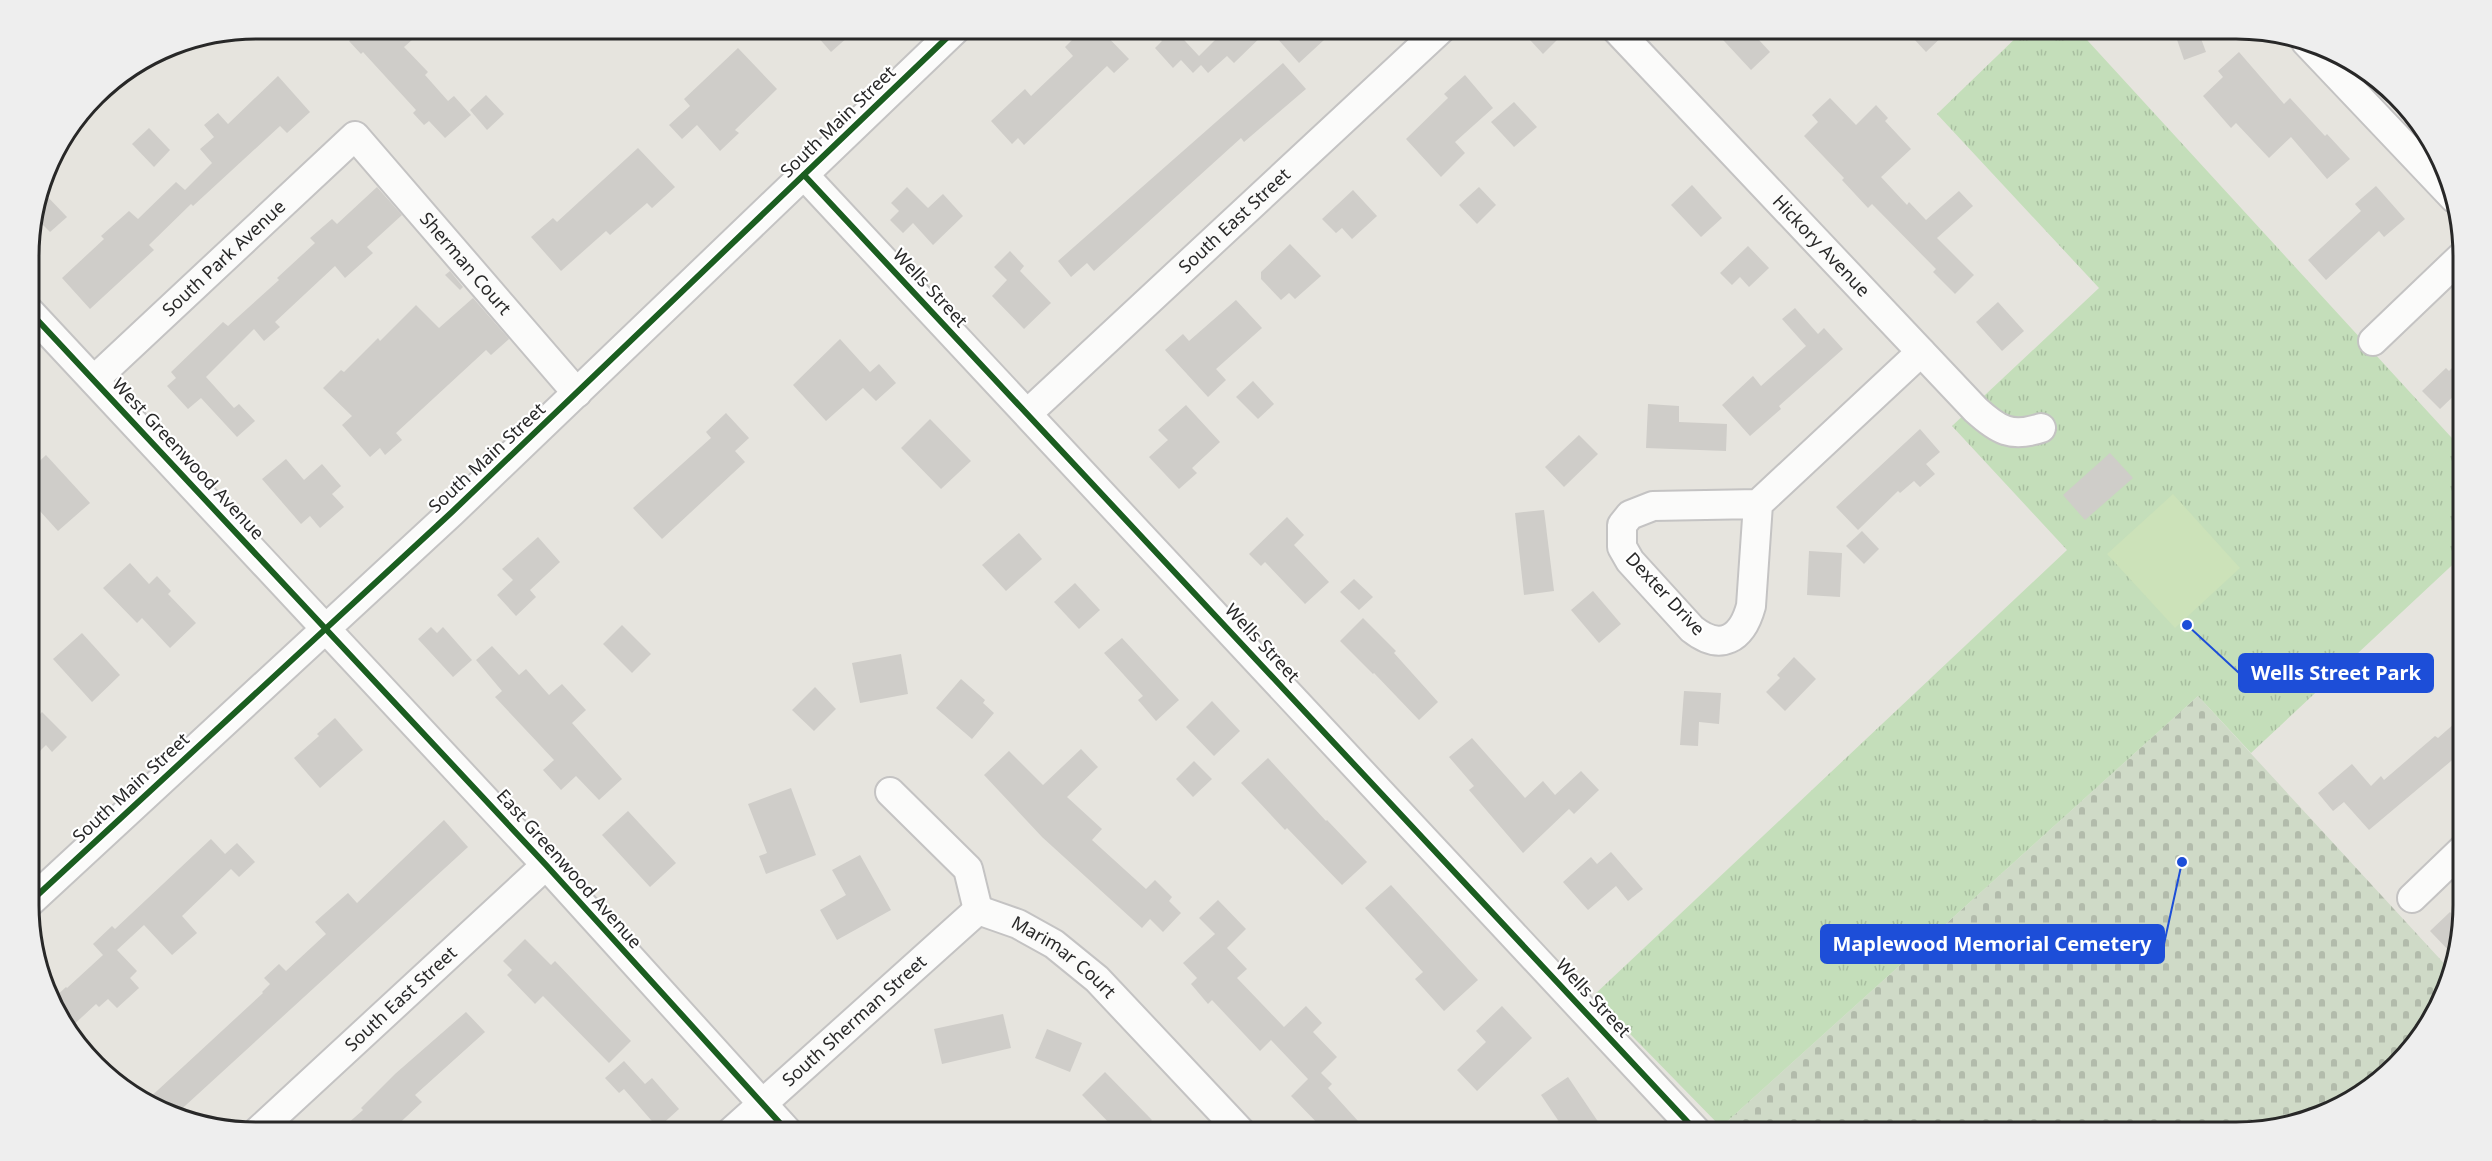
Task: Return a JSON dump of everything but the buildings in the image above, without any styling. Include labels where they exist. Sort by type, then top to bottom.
[{"type":"street","name":"South Main Street","points":[[39,894],[577,393],[946,39]]},
{"type":"street","name":"South East Street","points":[[1028,413],[1430,39]]},
{"type":"street","name":"Hickory Avenue","points":[[1625,39],[1989,422],[2004,430],[2024,434],[2041,428]]},
{"type":"street","points":[[2318,55],[2442,185]]},
{"type":"street","name":"South Park Avenue","points":[[94,380],[355,136]]},
{"type":"street","name":"Sherman Court","points":[[355,136],[577,393]]},
{"type":"street","name":"Wells Street","points":[[804,175],[1028,413],[1683,1122]]},
{"type":"street","points":[[2373,341],[2453,265]]},
{"type":"street","name":"West Greenwood Avenue","points":[[39,322],[326,628]]},
{"type":"street","points":[[1758,504],[1921,352]]},
{"type":"street","name":"Dexter Drive","points":[[1758,504],[1751,606],[1747,621],[1741,631],[1730,639],[1719,642],[1704,638],[1692,629],[1630,561],[1622,547],[1622,525],[1630,515],[1653,506],[1758,504]]},
{"type":"street","name":"East Greenwood Avenue","points":[[326,628],[546,865],[779,1122]]},
{"type":"street","points":[[890,792],[968,868],[978,910]]},
{"type":"street","points":[[2412,898],[2453,859]]},
{"type":"street","name":"South East Street","points":[[267,1122],[546,865]]},
{"type":"street","name":"South Sherman Street","points":[[742,1122],[978,910]]},
{"type":"street","name":"Marimar Court","points":[[978,910],[1018,924],[1054,944],[1097,979],[1231,1122]]},
{"type":"green space","points":[[2015,39],[2086,39],[2453,439],[2453,564],[2251,753],[2198,696],[1727,1122],[1716,1122],[1593,996],[2067,550],[1952,426],[2099,288],[1937,114]]},
{"type":"green space","points":[[2173,494],[2240,568],[2175,628],[2107,554]]},
{"type":"green space","points":[[2198,696],[2445,964],[2437,988],[2424,1014],[2390,1059],[2357,1085],[2332,1100],[2306,1111],[2279,1118],[2251,1122],[1727,1122]]},
{"type":"cycle path","points":[[39,894],[452,512],[946,39]]},
{"type":"cycle path","points":[[804,175],[1688,1122]]},
{"type":"cycle path","points":[[39,322],[546,865],[779,1122]]},
{"type":"place","name":"Wells Street Park","points":[[2187,625]]},
{"type":"place","name":"Maplewood Memorial Cemetery","points":[[2182,862]]}]
